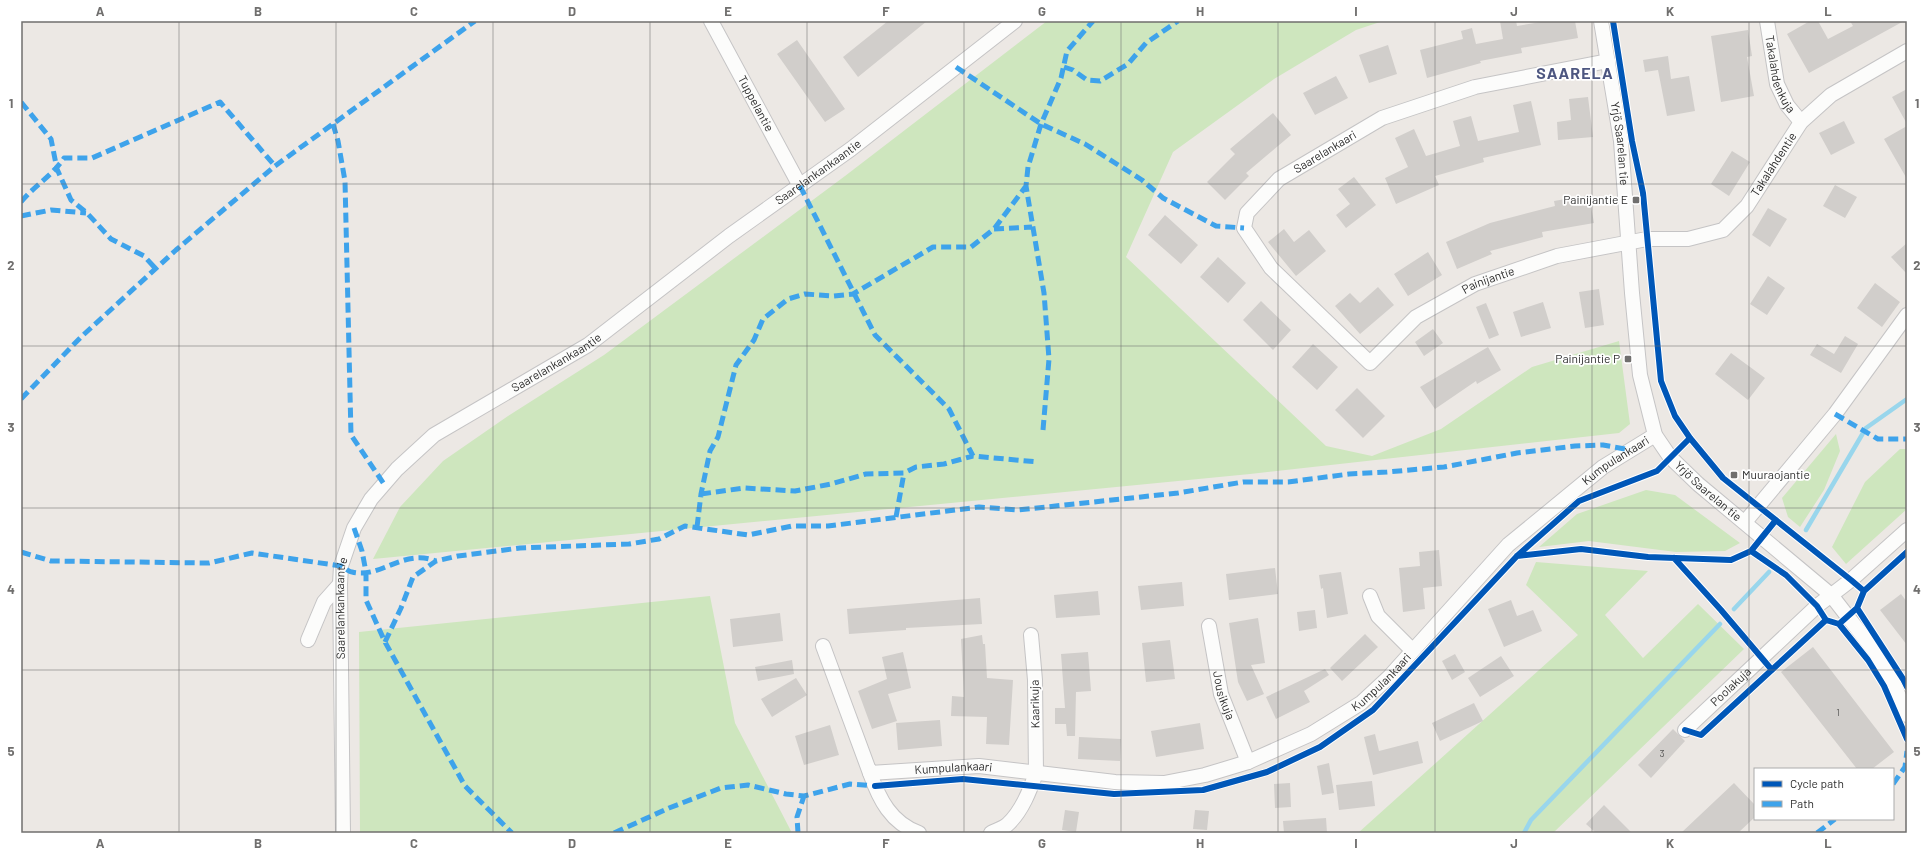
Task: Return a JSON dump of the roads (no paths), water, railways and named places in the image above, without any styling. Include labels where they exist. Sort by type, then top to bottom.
[{"type":"street","name":"Tuppelantie","points":[[711,21],[800,186]]},
{"type":"street","name":"Saarelankankaantie","points":[[343,833],[341,566],[354,528],[371,499],[397,469],[434,435],[588,345],[729,236],[851,149],[1015,21]]},
{"type":"street","name":"Yrjö Saarelan tie","points":[[1601,21],[1621,141],[1628,243],[1640,375],[1655,435],[1670,457],[1698,484],[1831,595],[1876,653],[1893,682],[1907,715]]},
{"type":"street","name":"Takalahdenkuja","points":[[1767,21],[1777,84],[1787,105],[1801,122]]},
{"type":"street","name":"Takalahdentie","points":[[1628,243],[1647,239],[1688,239],[1723,230],[1747,206],[1801,122],[1831,95],[1907,51]]},
{"type":"street","name":"Saarelankaari","points":[[1370,363],[1271,268],[1244,228],[1247,213],[1279,179],[1382,118],[1475,87],[1608,61]]},
{"type":"street","name":"Painijantie","points":[[1370,363],[1416,317],[1476,284],[1557,256],[1628,243]]},
{"type":"street","points":[[1745,522],[1836,414],[1907,315]]},
{"type":"street","name":"Kumpulankaari","points":[[870,773],[979,766],[1115,782],[1164,783],[1205,775],[1248,762],[1311,734],[1361,703],[1390,676],[1508,545],[1603,467],[1655,435]]},
{"type":"street","name":"Poolakuja","points":[[1685,730],[1831,595],[1907,530]]},
{"type":"street","points":[[308,640],[324,602],[340,584]]},
{"type":"street","points":[[1370,596],[1378,616],[1412,650]]},
{"type":"street","name":"Jousikuja","points":[[1209,626],[1221,694],[1248,762]]},
{"type":"street","name":"Kaarikuja","points":[[1032,635],[1035,680],[1036,773]]},
{"type":"street","points":[[823,646],[870,773],[888,812],[911,830],[919,833]]},
{"type":"street","points":[[991,833],[1007,825],[1017,814],[1032,786],[1036,773]]},
{"type":"waterway","points":[[1806,530],[1866,428],[1907,399]]},
{"type":"waterway","points":[[1734,609],[1769,572]]},
{"type":"waterway","points":[[1524,833],[1531,820],[1720,624]]},
{"type":"place","name":"Painijantie E","points":[[1636,200]]},
{"type":"place","name":"Painijantie P","points":[[1628,359]]},
{"type":"place","name":"Muuraojantie","points":[[1734,475]]},
{"type":"district","name":"SAARELA","points":[[1575,73]]}]
